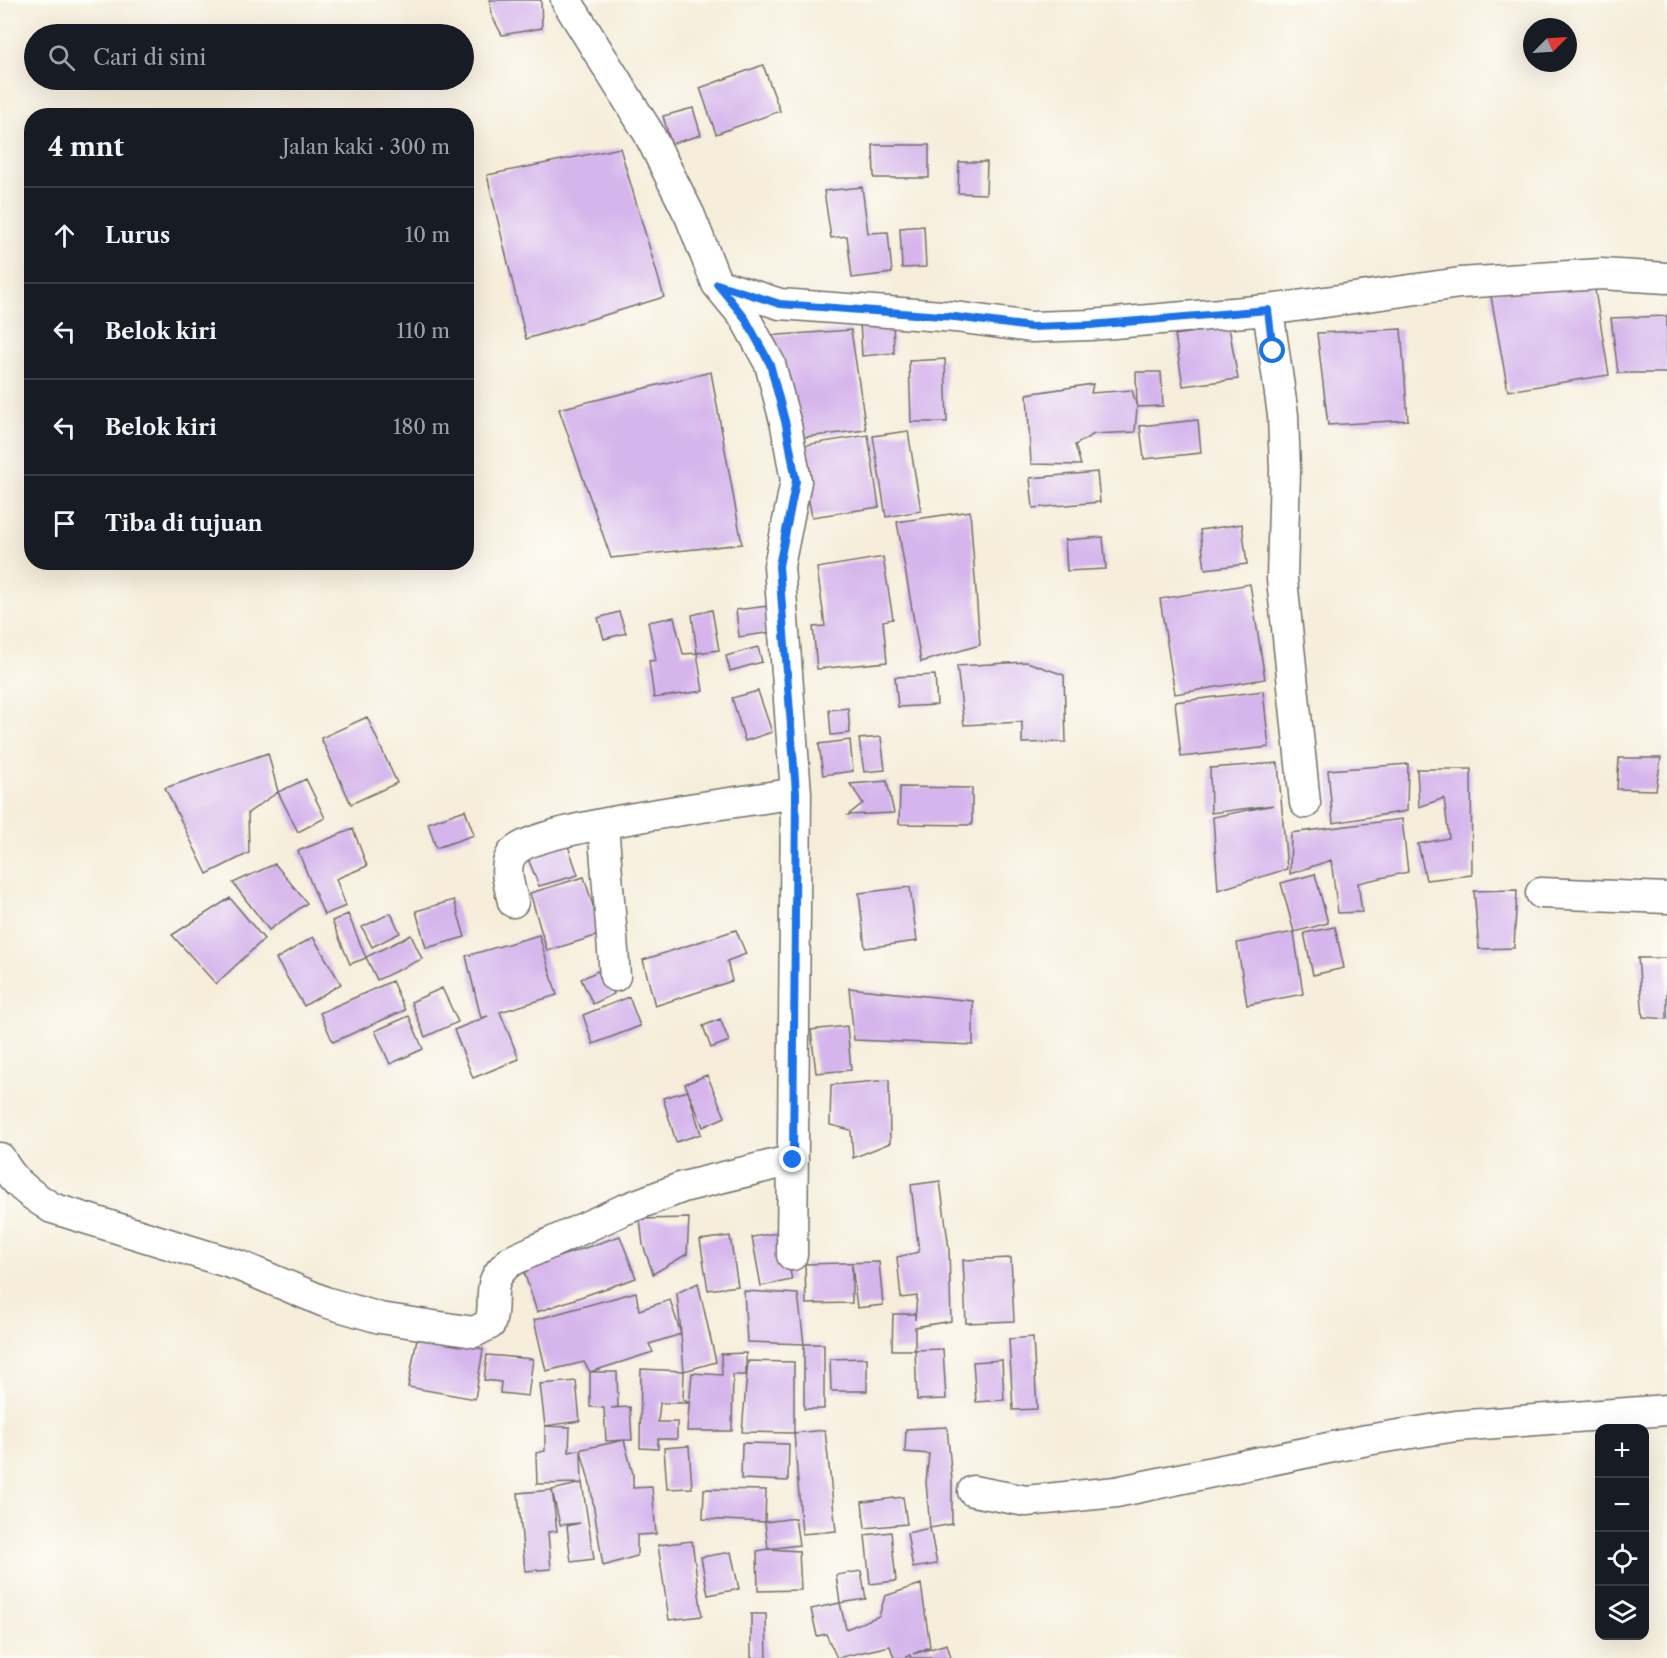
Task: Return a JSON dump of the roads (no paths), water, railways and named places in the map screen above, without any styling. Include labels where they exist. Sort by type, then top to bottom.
[{"type":"street","points":[[566,0],[648,132],[690,216],[717,284],[745,318],[770,364],[786,425],[796,481],[779,566],[796,793],[792,1255]]},
{"type":"street","points":[[717,284],[780,304],[955,317],[1031,327],[1090,325],[1268,310],[1460,283],[1601,274],[1667,278]]},
{"type":"street","points":[[1268,310],[1283,415],[1285,470],[1282,579],[1305,803]]},
{"type":"street","points":[[513,902],[506,868],[513,852],[528,844],[566,831],[796,793]]},
{"type":"street","points":[[603,824],[615,976]]},
{"type":"street","points":[[1541,893],[1667,898]]},
{"type":"street","points":[[0,1158],[8,1173],[27,1192],[52,1208],[240,1266],[325,1302],[380,1317],[474,1332],[490,1324],[493,1313],[491,1287],[496,1274],[511,1261],[623,1210],[683,1187],[793,1160]]},
{"type":"street","points":[[973,1491],[1026,1500],[1116,1492],[1367,1440],[1456,1426],[1667,1410]]}]
